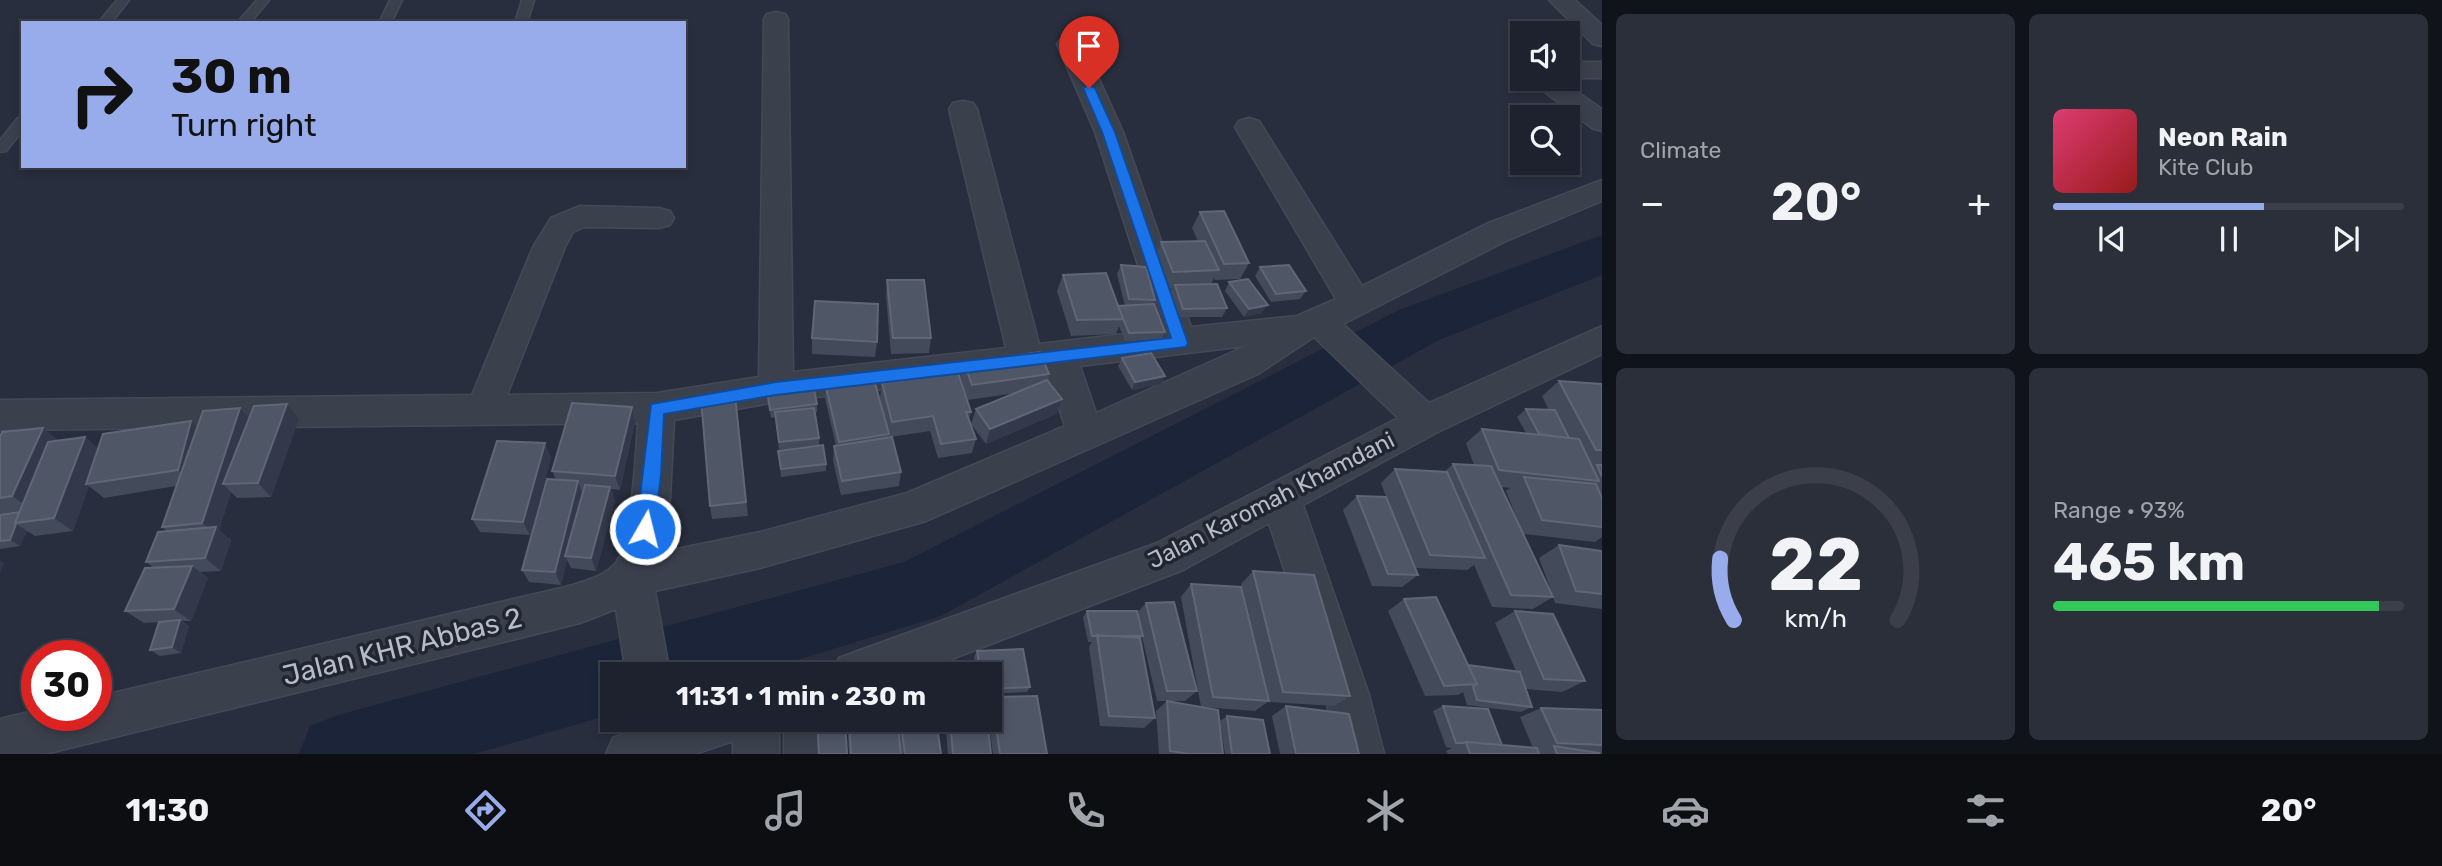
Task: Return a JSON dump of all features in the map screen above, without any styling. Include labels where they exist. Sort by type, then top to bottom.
[{"type":"street","points":[[1561,0],[1602,40]]},
{"type":"street","points":[[776,19],[776,388]]},
{"type":"street","points":[[1070,44],[1109,132],[1180,343]]},
{"type":"street","points":[[1580,70],[1602,70]]},
{"type":"street","points":[[1558,91],[1602,122]]},
{"type":"street","points":[[963,109],[1042,358],[1086,435]]},
{"type":"street","points":[[1249,127],[1356,304]]},
{"type":"street","points":[[0,415],[657,408],[776,388],[1321,330],[1356,304],[1497,232],[1602,190]]},
{"type":"street","points":[[484,409],[549,247],[562,225],[580,216],[659,218]]},
{"type":"street","points":[[1321,330],[1425,421]]},
{"type":"street","name":"Jalan KHR Abbas 2","points":[[0,742],[524,617],[608,593],[634,594],[760,550],[912,509],[1321,330]]},
{"type":"street","name":"Jalan Karomah Khamdani","points":[[887,662],[1169,557],[1425,421],[1602,339]]},
{"type":"street","points":[[646,662],[634,594],[642,556],[652,476],[657,408]]},
{"type":"street","points":[[1280,496],[1347,695],[1361,754]]},
{"type":"street","points":[[649,739],[678,732]]},
{"type":"street","points":[[756,732],[756,754]]},
{"type":"street","points":[[807,732],[807,754]]},
{"type":"lane","points":[[106,21],[123,0]]},
{"type":"lane","points":[[245,21],[263,0]]},
{"type":"lane","points":[[386,21],[396,0]]},
{"type":"lane","points":[[522,21],[528,0]]},
{"type":"lane","points":[[0,148],[21,123]]},
{"type":"lane","points":[[0,148],[21,148]]},
{"type":"building","points":[[1224,211],[1249,263],[1224,264],[1200,212]]},
{"type":"building","points":[[1205,241],[1219,270],[1173,272],[1161,242]]},
{"type":"building","points":[[1121,265],[1146,267],[1155,300],[1129,299]]},
{"type":"building","points":[[1289,265],[1306,291],[1276,294],[1260,267]]},
{"type":"building","points":[[1106,273],[1123,319],[1077,320],[1063,275]]},
{"type":"building","points":[[1248,279],[1268,305],[1249,309],[1229,282]]},
{"type":"building","points":[[887,280],[924,280],[931,338],[893,338]]},
{"type":"building","points":[[1217,284],[1227,308],[1183,309],[1175,285]]},
{"type":"building","points":[[815,301],[878,304],[877,342],[812,338]]},
{"type":"building","points":[[1154,304],[1165,332],[1129,333],[1118,306]]},
{"type":"building","points":[[1040,352],[1049,374],[972,385],[964,363]]},
{"type":"building","points":[[1151,353],[1165,376],[1135,382],[1122,358]]},
{"type":"building","points":[[958,373],[971,412],[966,412],[976,439],[941,444],[933,416],[892,422],[882,383]]},
{"type":"building","points":[[873,376],[889,434],[839,442],[825,383]]},
{"type":"building","points":[[1047,380],[1062,399],[990,429],[976,409]]},
{"type":"building","points":[[1559,381],[1602,384],[1602,450],[1596,450]]},
{"type":"building","points":[[813,385],[817,404],[770,410],[767,391]]},
{"type":"building","points":[[735,395],[746,502],[710,506],[701,398]]},
{"type":"building","points":[[572,403],[632,407],[615,476],[552,471]]},
{"type":"building","points":[[287,404],[258,483],[223,484],[254,406]]},
{"type":"building","points":[[240,408],[202,523],[162,527],[203,411]]},
{"type":"building","points":[[814,408],[819,438],[779,442],[775,412]]},
{"type":"building","points":[[1526,409],[1555,410],[1569,438],[1539,434]]},
{"type":"building","points":[[191,421],[178,470],[86,484],[103,434]]},
{"type":"building","points":[[43,428],[12,496],[0,498],[2,432]]},
{"type":"building","points":[[1482,429],[1579,439],[1599,481],[1499,470]]},
{"type":"building","points":[[85,437],[54,518],[15,523],[48,442]]},
{"type":"building","points":[[892,437],[901,472],[842,481],[834,446]]},
{"type":"building","points":[[497,441],[545,443],[523,522],[472,519]]},
{"type":"building","points":[[823,445],[826,464],[781,469],[778,451]]},
{"type":"building","points":[[1453,464],[1491,466],[1553,597],[1511,595]]},
{"type":"building","points":[[1395,469],[1447,472],[1485,558],[1430,555]]},
{"type":"building","points":[[1524,477],[1596,484],[1602,498],[1602,527],[1542,520]]},
{"type":"building","points":[[547,479],[578,481],[555,572],[522,570]]},
{"type":"building","points":[[585,485],[610,487],[591,558],[565,556]]},
{"type":"building","points":[[1357,496],[1386,497],[1418,575],[1388,574]]},
{"type":"building","points":[[19,512],[10,540],[0,541],[0,515]]},
{"type":"building","points":[[216,527],[205,558],[146,562],[158,532]]},
{"type":"building","points":[[1559,545],[1602,551],[1602,594],[1576,591]]},
{"type":"building","points":[[192,566],[174,609],[125,611],[145,568]]},
{"type":"building","points":[[1253,571],[1314,575],[1350,696],[1283,692]]},
{"type":"building","points":[[1191,584],[1241,587],[1269,701],[1213,697]]},
{"type":"building","points":[[1436,597],[1477,684],[1444,686],[1404,599]]},
{"type":"building","points":[[1174,602],[1197,691],[1167,691],[1146,603]]},
{"type":"building","points":[[1087,611],[1137,611],[1143,636],[1092,636]]},
{"type":"building","points":[[1515,611],[1553,614],[1585,681],[1544,679]]},
{"type":"building","points":[[180,620],[172,647],[150,650],[159,622]]},
{"type":"building","points":[[1097,635],[1140,638],[1155,718],[1109,716]]},
{"type":"building","points":[[1023,649],[1030,687],[1002,688],[1002,662],[979,662],[977,651]]},
{"type":"building","points":[[1468,665],[1520,672],[1532,707],[1477,700],[1473,687],[1477,684]]},
{"type":"building","points":[[1037,696],[1047,754],[1000,754],[997,732],[1002,732],[1002,697]]},
{"type":"building","points":[[1167,701],[1218,710],[1223,754],[1170,751]]},
{"type":"building","points":[[1286,706],[1349,714],[1359,754],[1296,754]]},
{"type":"building","points":[[1443,706],[1488,709],[1502,745],[1456,743]]},
{"type":"building","points":[[1541,708],[1602,710],[1602,745],[1557,743]]},
{"type":"building","points":[[1227,716],[1263,720],[1270,754],[1232,754]]},
{"type":"building","points":[[818,732],[846,732],[847,754],[819,754]]},
{"type":"building","points":[[850,732],[898,732],[901,754],[851,754]]},
{"type":"building","points":[[902,732],[938,732],[941,754],[905,754]]},
{"type":"building","points":[[951,732],[988,732],[991,754],[953,754]]},
{"type":"building","points":[[1466,742],[1537,748],[1539,754],[1470,754]]},
{"type":"building","points":[[1554,746],[1599,753],[1599,754],[1557,754]]},
{"type":"waterway","points":[[666,662],[916,592],[1419,325],[1602,254]]},
{"type":"waterway","points":[[338,754],[600,680]]},
{"type":"route","points":[[645,529],[657,408],[776,388],[1180,343],[1109,132],[1089,88]]}]
